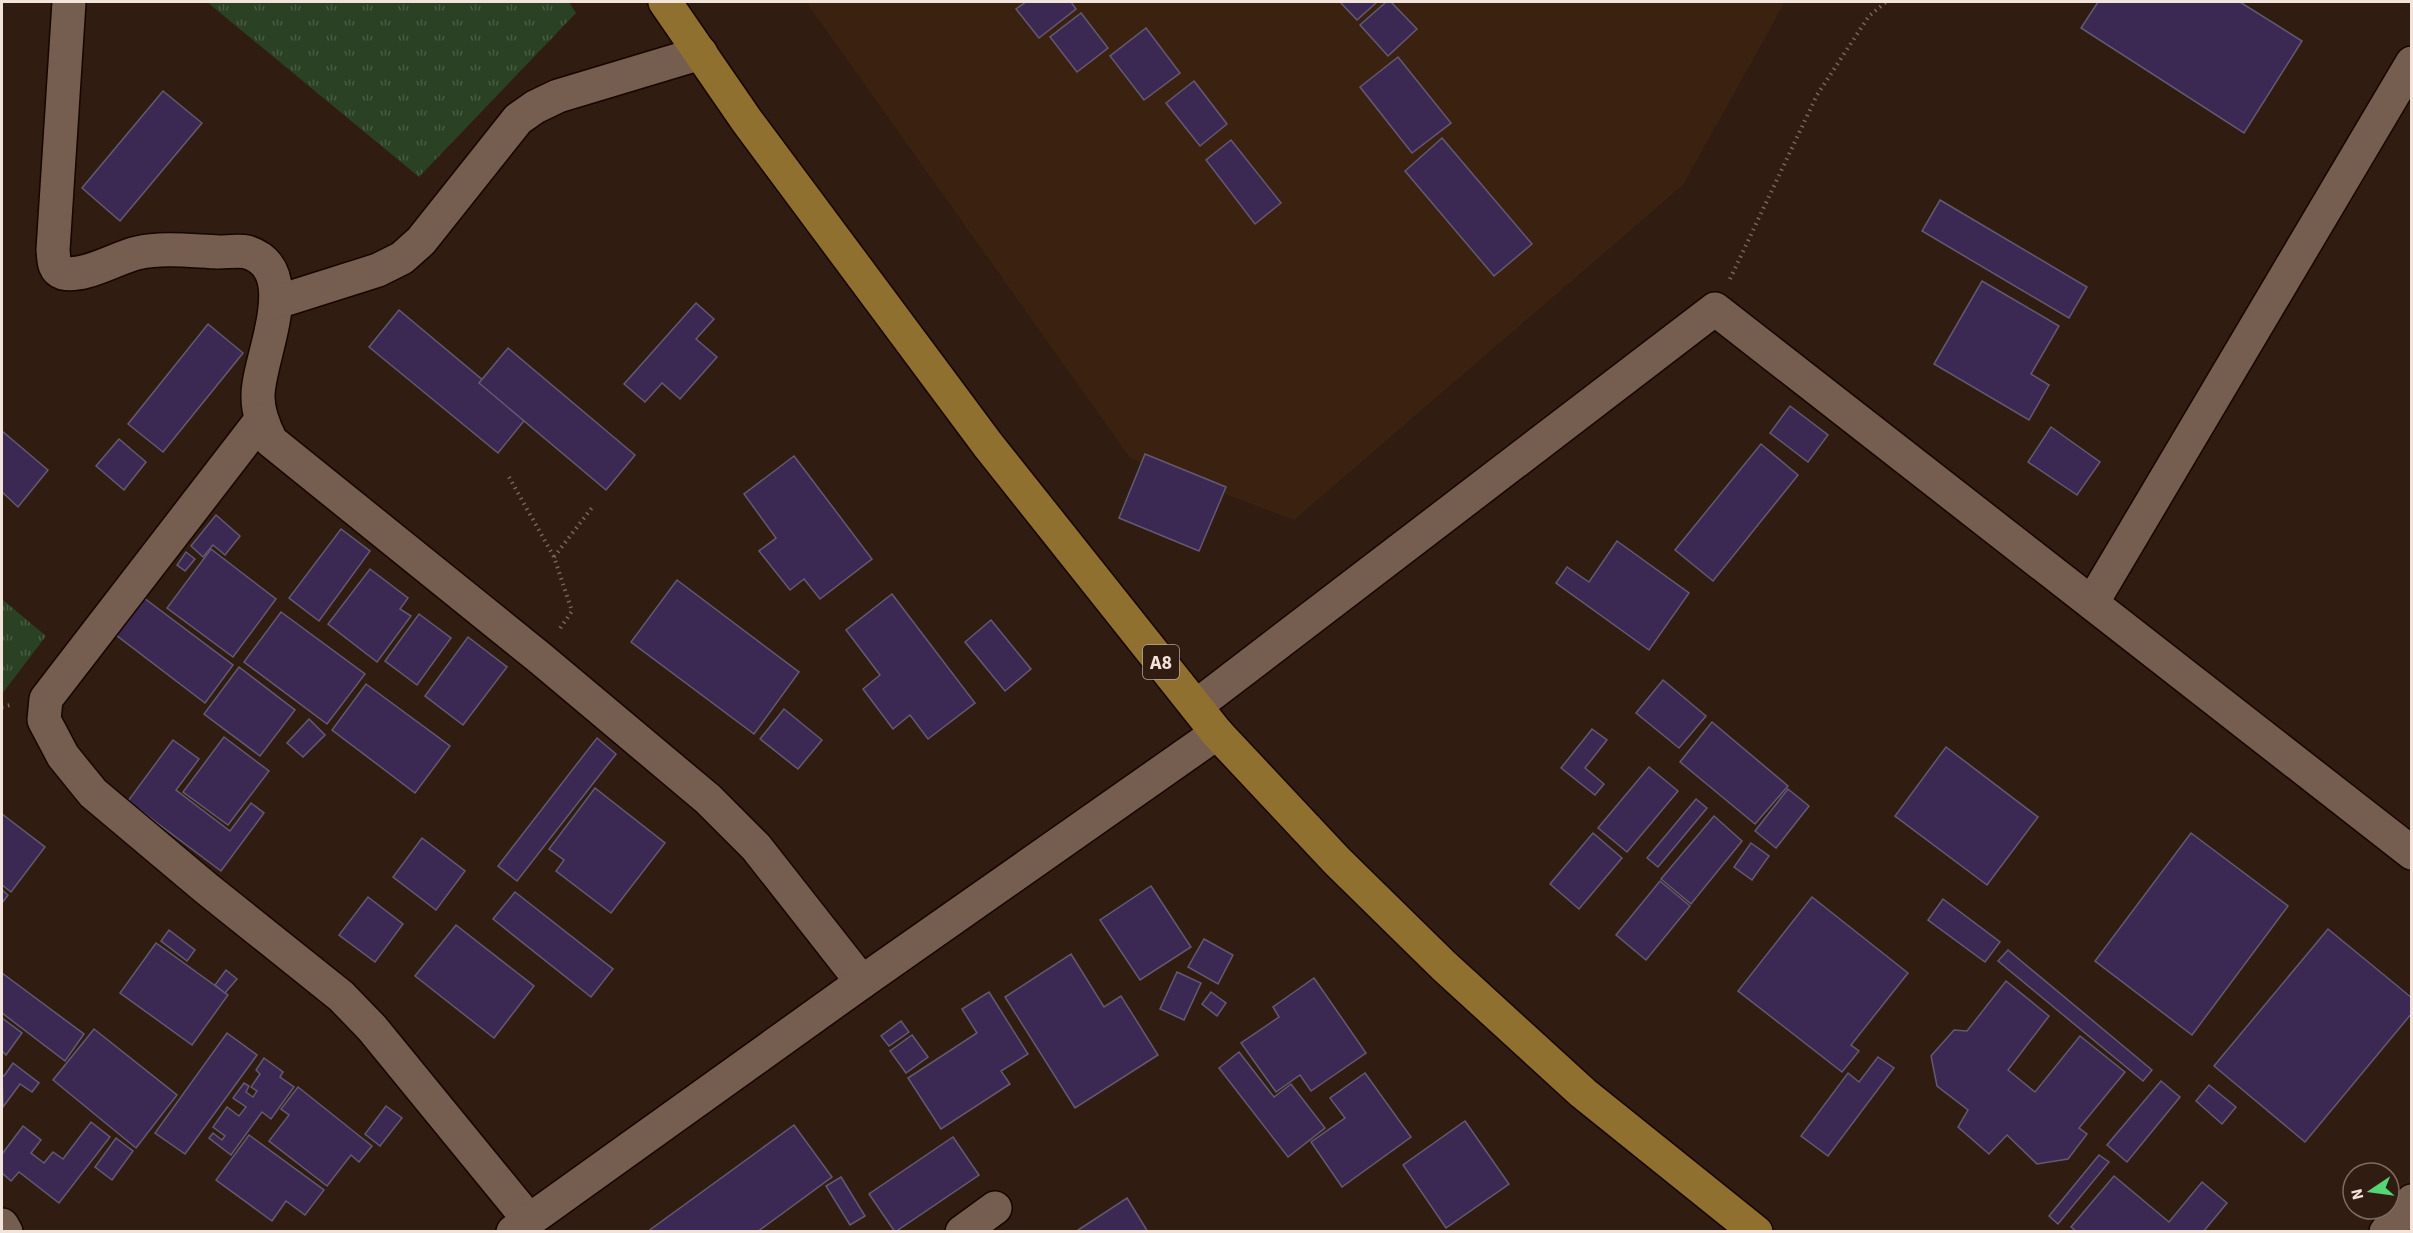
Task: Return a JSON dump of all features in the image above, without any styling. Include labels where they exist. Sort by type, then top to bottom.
[{"type":"main road","name":"A8","points":[[665,2],[747,121],[988,446],[1217,733],[1337,861],[1444,966],[1583,1093],[1756,1232]]},
{"type":"street","points":[[69,2],[53,250],[55,267],[60,272],[82,272],[137,253],[160,250],[246,252],[265,263],[274,281],[277,302],[258,396],[261,420],[270,441],[540,658],[708,800],[756,847],[862,982]]},
{"type":"street","points":[[277,302],[378,270],[402,258],[421,241],[518,119],[535,107],[558,96],[701,54]]},
{"type":"street","points":[[2092,603],[2412,63]]},
{"type":"street","points":[[1196,706],[1715,309],[2412,853]]},
{"type":"street","points":[[261,420],[46,699],[44,720],[63,756],[93,793],[206,888],[307,967],[341,996],[372,1028],[521,1226],[862,982],[1217,733]]},
{"type":"street","points":[[2386,1232],[2412,1201]]},
{"type":"street","points":[[962,1232],[995,1208]]},
{"type":"street","points":[[2,1225],[6,1232]]},
{"type":"path","points":[[1715,309],[1817,95],[1869,16],[1886,2]]},
{"type":"path","points":[[509,477],[554,557],[572,611],[540,658]]},
{"type":"path","points":[[554,557],[594,505]]},
{"type":"shaded area","points":[[806,2],[1785,2],[1683,185],[1294,520],[1130,458]]},
{"type":"green space","points":[[207,2],[569,2],[576,13],[419,177]]},
{"type":"green space","points":[[2,599],[46,636],[2,694]]},
{"type":"building","points":[[1026,2],[1071,2],[1076,9],[1039,38],[1016,9]]},
{"type":"building","points":[[1340,2],[1377,2],[1357,20]]},
{"type":"building","points":[[1386,2],[1391,2],[1417,29],[1388,56],[1360,25]]},
{"type":"building","points":[[2098,2],[2240,2],[2302,41],[2244,133],[2081,28]]},
{"type":"building","points":[[1081,13],[1108,48],[1077,72],[1050,37]]},
{"type":"building","points":[[1146,28],[1180,73],[1144,100],[1110,56]]},
{"type":"building","points":[[1398,57],[1451,123],[1412,153],[1360,87]]},
{"type":"building","points":[[1194,81],[1227,124],[1200,146],[1166,103]]},
{"type":"building","points":[[163,91],[202,123],[120,221],[82,188]]},
{"type":"building","points":[[1442,138],[1532,244],[1494,276],[1405,171]]},
{"type":"building","points":[[1231,140],[1281,203],[1255,224],[1206,160]]},
{"type":"building","points":[[1940,200],[2087,287],[2069,318],[1922,231]]},
{"type":"building","points":[[1982,281],[2059,326],[2031,374],[2049,385],[2029,420],[1934,364]]},
{"type":"building","points":[[696,303],[714,319],[696,339],[717,357],[680,399],[662,383],[645,402],[624,384]]},
{"type":"building","points":[[399,310],[527,417],[498,453],[369,347]]},
{"type":"building","points":[[208,324],[243,353],[163,452],[128,424]]},
{"type":"building","points":[[508,348],[635,455],[606,490],[479,383]]},
{"type":"building","points":[[1790,406],[1828,435],[1808,462],[1770,433]]},
{"type":"building","points":[[2051,427],[2100,462],[2077,495],[2028,462]]},
{"type":"building","points":[[2,431],[48,470],[18,507],[2,492]]},
{"type":"building","points":[[119,439],[146,462],[124,490],[96,466]]},
{"type":"building","points":[[1761,444],[1798,475],[1713,581],[1675,550]]},
{"type":"building","points":[[1145,454],[1226,487],[1199,551],[1119,518]]},
{"type":"building","points":[[794,456],[872,559],[820,599],[804,579],[790,590],[759,551],[776,538],[744,494]]},
{"type":"building","points":[[216,515],[240,536],[225,555],[213,545],[203,557],[191,546]]},
{"type":"building","points":[[341,529],[370,551],[319,621],[289,598]]},
{"type":"building","points":[[1617,541],[1689,593],[1649,650],[1556,583],[1567,567],[1589,582]]},
{"type":"building","points":[[211,549],[276,599],[233,657],[167,608]]},
{"type":"building","points":[[186,552],[195,559],[185,571],[177,565]]},
{"type":"building","points":[[370,569],[408,598],[400,609],[411,616],[377,662],[328,624]]},
{"type":"building","points":[[677,580],[799,672],[754,734],[631,642]]},
{"type":"building","points":[[892,594],[975,703],[928,739],[910,715],[893,729],[863,689],[880,675],[846,630]]},
{"type":"building","points":[[144,598],[233,665],[205,703],[116,635]]},
{"type":"building","points":[[281,612],[365,674],[327,724],[244,662]]},
{"type":"building","points":[[419,614],[451,638],[417,685],[385,661]]},
{"type":"building","points":[[991,620],[1031,669],[1005,691],[965,642]]},
{"type":"building","points":[[468,637],[507,667],[463,725],[425,696]]},
{"type":"building","points":[[239,667],[295,710],[260,756],[204,714]]},
{"type":"building","points":[[1663,680],[1706,716],[1679,748],[1636,713]]},
{"type":"building","points":[[366,684],[450,746],[415,793],[332,730]]},
{"type":"building","points":[[784,709],[822,740],[798,769],[760,739]]},
{"type":"building","points":[[309,719],[325,735],[303,757],[287,743]]},
{"type":"building","points":[[1712,722],[1788,786],[1755,824],[1680,762]]},
{"type":"building","points":[[1592,729],[1607,740],[1585,768],[1604,784],[1595,795],[1561,768]]},
{"type":"building","points":[[224,737],[269,771],[228,825],[183,792]]},
{"type":"building","points":[[597,738],[616,754],[517,881],[498,866]]},
{"type":"building","points":[[173,740],[199,759],[176,790],[230,831],[251,803],[264,813],[221,871],[128,801]]},
{"type":"building","points":[[1946,747],[2038,817],[1987,885],[1895,816]]},
{"type":"building","points":[[1649,767],[1678,791],[1627,852],[1598,828]]},
{"type":"building","points":[[595,788],[665,843],[611,913],[556,871],[564,860],[549,849]]},
{"type":"building","points":[[1788,789],[1809,806],[1776,848],[1755,831]]},
{"type":"building","points":[[1696,799],[1707,808],[1658,867],[1647,858]]},
{"type":"building","points":[[2,814],[45,847],[11,892],[2,885]]},
{"type":"building","points":[[1714,816],[1742,841],[1691,904],[1661,879]]},
{"type":"building","points":[[1593,833],[1622,858],[1579,909],[1550,884]]},
{"type":"building","points":[[2191,833],[2288,906],[2192,1035],[2095,961]]},
{"type":"building","points":[[422,838],[465,871],[436,910],[393,877]]},
{"type":"building","points":[[1751,843],[1769,856],[1752,880],[1734,867]]},
{"type":"building","points":[[1660,881],[1690,906],[1646,960],[1616,935]]},
{"type":"building","points":[[1151,886],[1191,947],[1140,980],[1100,920]]},
{"type":"building","points":[[2,890],[8,895],[2,903]]},
{"type":"building","points":[[515,892],[613,969],[591,997],[493,919]]},
{"type":"building","points":[[368,897],[403,924],[375,962],[339,935]]},
{"type":"building","points":[[1812,897],[1908,973],[1851,1045],[1859,1051],[1842,1072],[1738,991]]},
{"type":"building","points":[[1943,899],[2000,942],[1985,962],[1928,920]]},
{"type":"building","points":[[456,925],[534,986],[494,1038],[415,976]]},
{"type":"building","points":[[2328,929],[2412,998],[2412,1013],[2305,1142],[2214,1066]]},
{"type":"building","points":[[169,930],[195,950],[187,961],[161,941]]},
{"type":"building","points":[[1204,939],[1233,955],[1218,984],[1188,967]]},
{"type":"building","points":[[156,943],[228,995],[192,1045],[120,993]]},
{"type":"building","points":[[2008,950],[2152,1070],[2143,1081],[1998,961]]},
{"type":"building","points":[[1071,954],[1104,1007],[1121,996],[1158,1055],[1075,1108],[1005,997]]},
{"type":"building","points":[[226,970],[237,979],[225,993],[215,985]]},
{"type":"building","points":[[1177,972],[1201,983],[1184,1020],[1160,1009]]},
{"type":"building","points":[[2,973],[84,1034],[65,1061],[2,1013]]},
{"type":"building","points":[[1314,978],[1366,1053],[1311,1091],[1300,1075],[1276,1092],[1241,1043],[1279,1017],[1273,1007]]},
{"type":"building","points":[[2006,981],[2049,1016],[2008,1070],[2035,1092],[2080,1036],[2125,1072],[2079,1128],[2087,1134],[2068,1159],[2037,1164],[2007,1135],[1989,1154],[1958,1127],[1968,1110],[1937,1086],[1931,1056],[1954,1030],[1967,1031]]},
{"type":"building","points":[[989,992],[1028,1054],[1001,1071],[1010,1084],[941,1129],[908,1078],[977,1033],[962,1009]]},
{"type":"building","points":[[1211,992],[1226,1003],[1217,1016],[1202,1004]]},
{"type":"building","points":[[2,1018],[22,1033],[6,1055],[2,1051]]},
{"type":"building","points":[[901,1021],[909,1032],[889,1046],[881,1036]]},
{"type":"building","points":[[94,1029],[177,1095],[136,1148],[53,1080]]},
{"type":"building","points":[[227,1033],[257,1055],[185,1154],[155,1133]]},
{"type":"building","points":[[912,1035],[928,1057],[906,1073],[890,1051]]},
{"type":"building","points":[[1239,1052],[1274,1097],[1291,1084],[1325,1128],[1288,1157],[1219,1068]]},
{"type":"building","points":[[1878,1057],[1894,1068],[1828,1156],[1801,1136],[1848,1073],[1859,1082]]},
{"type":"building","points":[[264,1058],[283,1072],[280,1077],[294,1087],[271,1119],[262,1112],[231,1155],[209,1138],[213,1133],[222,1140],[225,1136],[213,1127],[227,1107],[239,1116],[246,1107],[233,1098],[244,1083],[249,1086],[246,1092],[253,1097],[257,1091],[251,1087],[260,1074],[256,1070]]},
{"type":"building","points":[[13,1063],[39,1083],[32,1092],[20,1084],[3,1107],[2,1075],[4,1076]]},
{"type":"building","points":[[1365,1073],[1411,1137],[1342,1187],[1311,1142],[1345,1118],[1330,1098]]},
{"type":"building","points":[[2161,1081],[2180,1097],[2127,1162],[2107,1145]]},
{"type":"building","points":[[2209,1085],[2236,1107],[2222,1124],[2196,1101]]},
{"type":"building","points":[[298,1087],[372,1146],[359,1162],[351,1155],[327,1186],[269,1141],[289,1115],[281,1109]]},
{"type":"building","points":[[386,1106],[402,1118],[380,1146],[365,1134]]},
{"type":"building","points":[[1465,1121],[1509,1184],[1446,1228],[1403,1165]]},
{"type":"building","points":[[91,1122],[110,1137],[59,1203],[19,1172],[11,1181],[2,1173],[2,1154],[23,1126],[41,1140],[31,1153],[44,1163],[53,1152],[63,1159]]},
{"type":"building","points":[[794,1125],[832,1177],[757,1232],[647,1232]]},
{"type":"building","points":[[249,1135],[324,1190],[305,1215],[286,1201],[272,1221],[216,1180]]},
{"type":"building","points":[[953,1137],[979,1175],[895,1232],[869,1194]]},
{"type":"building","points":[[116,1138],[133,1151],[112,1180],[95,1167]]},
{"type":"building","points":[[2099,1155],[2109,1162],[2058,1224],[2049,1216]]},
{"type":"building","points":[[2114,1176],[2169,1222],[2202,1182],[2227,1203],[2203,1232],[2077,1232],[2071,1227]]},
{"type":"building","points":[[841,1177],[865,1216],[850,1225],[826,1186]]},
{"type":"building","points":[[1127,1198],[1148,1232],[1075,1232]]}]
